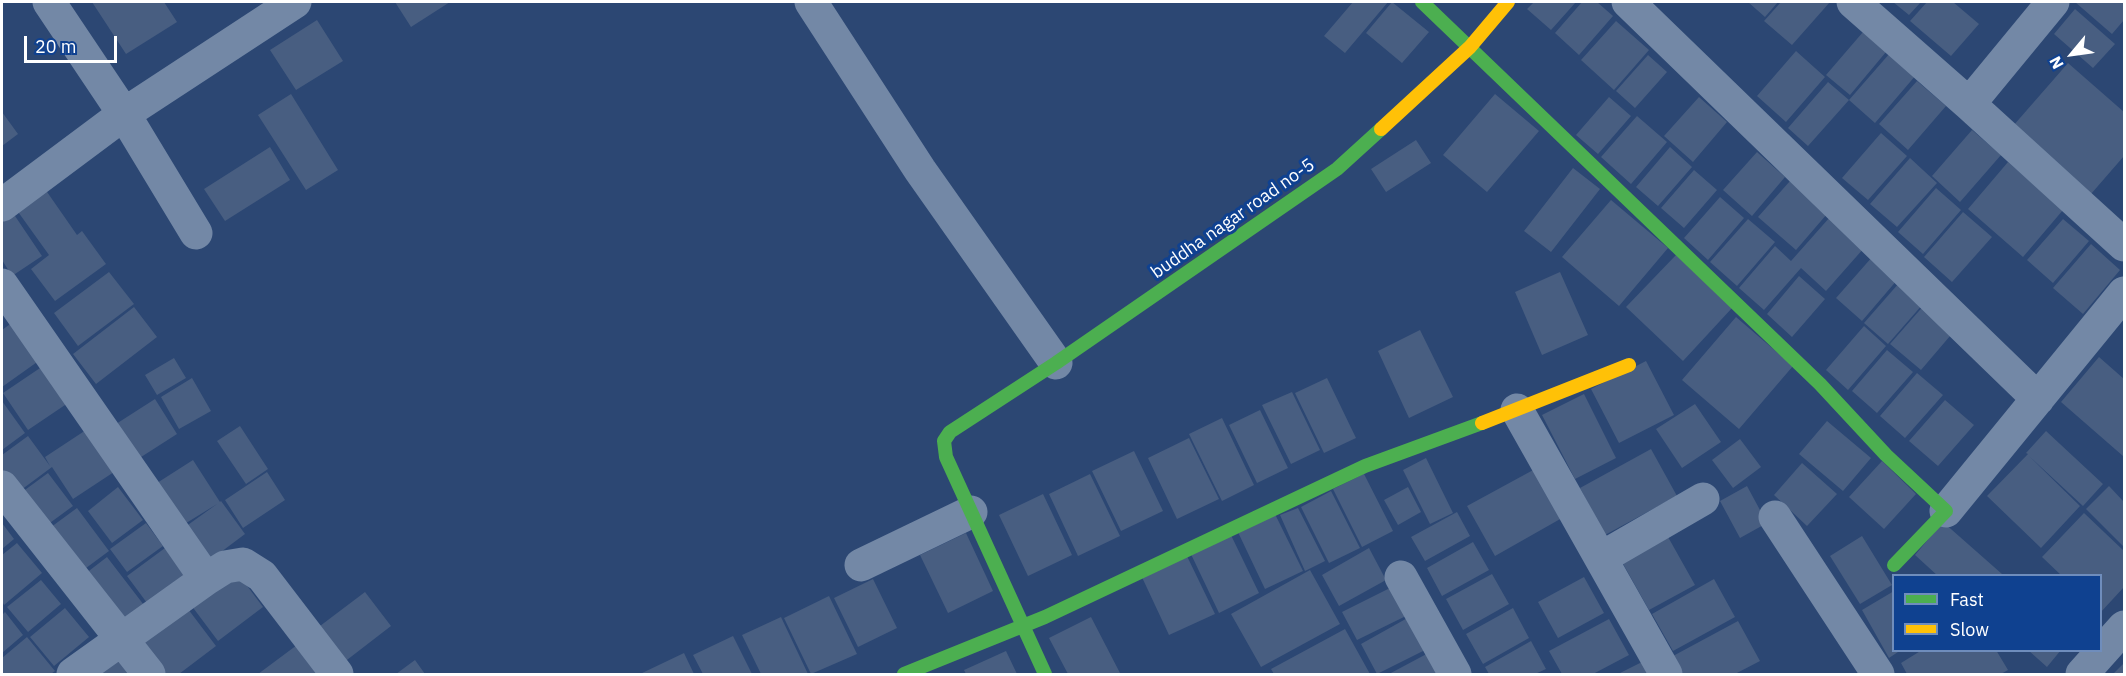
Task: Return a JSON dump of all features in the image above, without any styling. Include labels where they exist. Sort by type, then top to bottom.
[{"type":"street","points":[[49,2],[124,114],[196,233]]},
{"type":"street","points":[[2,205],[124,114],[295,2]]},
{"type":"street","points":[[811,2],[920,170],[1056,363]]},
{"type":"street","points":[[1422,2],[1811,376],[1886,455],[1946,511]]},
{"type":"street","name":"buddha nagar road no-5","points":[[971,512],[946,457],[944,441],[950,432],[1056,363],[1337,169],[1470,47],[1508,2]]},
{"type":"street","points":[[1628,2],[2038,399]]},
{"type":"street","points":[[1853,2],[2124,245]]},
{"type":"street","points":[[1969,104],[2053,2]]},
{"type":"street","points":[[2,285],[206,579]]},
{"type":"street","points":[[1894,566],[1946,511],[2124,294]]},
{"type":"street","points":[[904,675],[1022,626],[1365,466],[1517,410],[1629,365]]},
{"type":"street","points":[[1517,410],[1666,675]]},
{"type":"street","points":[[2,487],[149,675]]},
{"type":"street","points":[[1601,558],[1703,499]]},
{"type":"street","points":[[861,565],[971,512],[1045,675]]},
{"type":"street","points":[[1775,518],[1878,675]]},
{"type":"street","points":[[73,675],[206,579],[225,567],[243,564],[262,576],[337,675]]},
{"type":"street","points":[[1401,577],[1455,675]]},
{"type":"street","points":[[2082,675],[2124,627]]},
{"type":"building","points":[[92,2],[164,2],[177,22],[126,54]]},
{"type":"building","points":[[395,2],[450,2],[411,27]]},
{"type":"building","points":[[1353,2],[1388,2],[1345,53],[1324,36]]},
{"type":"building","points":[[1392,2],[1429,32],[1402,63],[1366,33]]},
{"type":"building","points":[[1534,2],[1576,2],[1551,30],[1527,9]]},
{"type":"building","points":[[1582,2],[1597,2],[1613,16],[1579,55],[1555,33]]},
{"type":"building","points":[[1748,2],[1778,2],[1765,17]]},
{"type":"building","points":[[1781,2],[1830,2],[1792,45],[1764,21]]},
{"type":"building","points":[[1893,2],[1921,2],[1909,15]]},
{"type":"building","points":[[1927,2],[1953,2],[1979,24],[1951,56],[1910,21]]},
{"type":"building","points":[[2075,2],[2124,2],[2124,20],[2112,34]]},
{"type":"building","points":[[2075,9],[2115,44],[2093,68],[2054,34]]},
{"type":"building","points":[[317,20],[343,61],[296,90],[270,50]]},
{"type":"building","points":[[1616,21],[1649,50],[1614,90],[1581,60]]},
{"type":"building","points":[[1863,32],[1886,52],[1850,95],[1826,75]]},
{"type":"building","points":[[1796,51],[1825,77],[1786,122],[1757,96]]},
{"type":"building","points":[[1890,53],[1916,75],[1875,123],[1849,100]]},
{"type":"building","points":[[1648,55],[1667,72],[1635,108],[1616,91]]},
{"type":"building","points":[[2068,63],[2124,112],[2124,156],[2091,194],[2013,126]]},
{"type":"building","points":[[1917,81],[1946,106],[1908,150],[1879,124]]},
{"type":"building","points":[[1828,82],[1849,100],[1808,146],[1788,128]]},
{"type":"building","points":[[291,94],[338,170],[306,190],[258,115]]},
{"type":"building","points":[[1495,94],[1539,131],[1487,192],[1443,155]]},
{"type":"building","points":[[1609,97],[1631,116],[1598,154],[1576,135]]},
{"type":"building","points":[[1699,97],[1727,122],[1693,162],[1664,136]]},
{"type":"building","points":[[2,112],[18,134],[2,146]]},
{"type":"building","points":[[1637,116],[1667,142],[1631,184],[1601,157]]},
{"type":"building","points":[[1972,130],[2001,155],[1960,202],[1932,176]]},
{"type":"building","points":[[1881,133],[1907,156],[1868,200],[1842,178]]},
{"type":"building","points":[[1416,140],[1431,163],[1386,192],[1371,169]]},
{"type":"building","points":[[270,147],[290,180],[225,221],[204,189]]},
{"type":"building","points":[[1670,147],[1692,167],[1658,206],[1636,187]]},
{"type":"building","points":[[1757,152],[1785,177],[1752,216],[1723,190]]},
{"type":"building","points":[[1910,158],[1937,183],[1897,227],[1870,204]]},
{"type":"building","points":[[2008,162],[2063,210],[2023,257],[1968,209]]},
{"type":"building","points":[[1573,168],[1600,189],[1551,252],[1524,231]]},
{"type":"building","points":[[1694,170],[1717,190],[1684,228],[1661,208]]},
{"type":"building","points":[[1790,181],[1827,214],[1796,250],[1758,217]]},
{"type":"building","points":[[1936,188],[1961,210],[1923,254],[1898,232]]},
{"type":"building","points":[[45,189],[77,235],[82,231],[106,264],[55,301],[31,269],[49,255],[16,209]]},
{"type":"building","points":[[1720,197],[1744,218],[1708,260],[1684,238]]},
{"type":"building","points":[[1611,200],[1668,248],[1619,306],[1562,257]]},
{"type":"building","points":[[1963,212],[1992,237],[1952,282],[1924,257]]},
{"type":"building","points":[[13,213],[42,256],[12,276],[2,260],[2,221]]},
{"type":"building","points":[[1830,217],[1864,248],[1826,291],[1801,268],[1764,310],[1739,288],[1775,246],[1791,261]]},
{"type":"building","points":[[1748,219],[1775,242],[1737,286],[1710,262]]},
{"type":"building","points":[[2063,219],[2089,241],[2053,283],[2027,260]]},
{"type":"building","points":[[2091,244],[2120,270],[2083,314],[2053,288]]},
{"type":"building","points":[[1676,255],[1732,308],[1683,361],[1626,307]]},
{"type":"building","points":[[1873,256],[1898,279],[1862,321],[1836,298]]},
{"type":"building","points":[[109,272],[134,304],[78,346],[54,313]]},
{"type":"building","points":[[1560,272],[1588,335],[1542,355],[1515,292]]},
{"type":"building","points":[[1799,276],[1825,299],[1792,337],[1767,314]]},
{"type":"building","points":[[1899,283],[1923,304],[1888,344],[1864,323]]},
{"type":"building","points":[[1926,303],[1956,329],[1921,370],[1890,344]]},
{"type":"building","points":[[134,307],[157,337],[96,384],[73,354]]},
{"type":"building","points":[[1736,317],[1793,366],[1739,429],[1682,380]]},
{"type":"building","points":[[13,322],[40,360],[2,387],[2,330]]},
{"type":"building","points":[[1864,326],[1886,346],[1848,390],[1826,370]]},
{"type":"building","points":[[1420,330],[1453,397],[1409,418],[1378,351]]},
{"type":"building","points":[[1887,350],[1913,372],[1877,413],[1852,391]]},
{"type":"building","points":[[2099,357],[2124,379],[2123,456],[2061,402]]},
{"type":"building","points":[[174,358],[186,378],[157,395],[145,375]]},
{"type":"building","points":[[1646,361],[1674,415],[1619,443],[1591,389]]},
{"type":"building","points":[[43,366],[68,403],[28,430],[3,393]]},
{"type":"building","points":[[1917,373],[1943,395],[1905,438],[1880,416]]},
{"type":"building","points":[[192,378],[211,411],[179,429],[161,397]]},
{"type":"building","points":[[1327,378],[1356,438],[1324,453],[1295,393]]},
{"type":"building","points":[[1292,392],[1320,450],[1291,464],[1262,405]]},
{"type":"building","points":[[1584,394],[1616,458],[1575,479],[1542,415]]},
{"type":"building","points":[[155,399],[177,434],[138,459],[116,424]]},
{"type":"building","points":[[1945,400],[1974,425],[1938,466],[1909,441]]},
{"type":"building","points":[[2,401],[25,433],[2,450]]},
{"type":"building","points":[[1695,404],[1721,442],[1682,468],[1656,429]]},
{"type":"building","points":[[1260,410],[1288,468],[1257,483],[1229,425]]},
{"type":"building","points":[[1222,418],[1254,485],[1222,501],[1189,434]]},
{"type":"building","points":[[1827,421],[1871,458],[1843,491],[1799,454]]},
{"type":"building","points":[[240,426],[268,469],[246,484],[217,441]]},
{"type":"building","points":[[86,430],[114,472],[73,499],[52,467],[17,493],[2,472],[2,455],[28,436],[50,466],[45,457]]},
{"type":"building","points":[[2046,431],[2103,484],[2083,506],[2029,456],[2080,506],[2041,548],[1987,496],[2028,454],[2026,453]]},
{"type":"building","points":[[1189,438],[1219,499],[1177,519],[1148,458]]},
{"type":"building","points":[[1740,439],[1761,467],[1733,488],[1712,460]]},
{"type":"building","points":[[1651,449],[1677,496],[1605,535],[1580,488]]},
{"type":"building","points":[[1134,451],[1163,511],[1121,531],[1092,471]]},
{"type":"building","points":[[1426,458],[1453,513],[1430,524],[1403,470]]},
{"type":"building","points":[[193,460],[220,502],[245,534],[209,561],[185,527],[217,504],[183,525],[157,483]]},
{"type":"building","points":[[1882,461],[1916,494],[1884,529],[1849,497]]},
{"type":"building","points":[[1802,463],[1837,494],[1807,526],[1774,495]]},
{"type":"building","points":[[1535,469],[1562,518],[1495,556],[1467,506]]},
{"type":"building","points":[[267,472],[285,500],[243,528],[225,500]]},
{"type":"building","points":[[48,473],[73,506],[43,528],[18,495]]},
{"type":"building","points":[[1090,474],[1120,536],[1078,556],[1049,494]]},
{"type":"building","points":[[1364,474],[1393,531],[1362,547],[1333,489]]},
{"type":"building","points":[[1747,486],[1767,523],[1740,538],[1720,501]]},
{"type":"building","points":[[2109,486],[2124,502],[2124,547],[2086,509]]},
{"type":"building","points":[[118,487],[143,520],[112,543],[88,511]]},
{"type":"building","points":[[1408,487],[1421,512],[1398,525],[1384,500]]},
{"type":"building","points":[[1331,491],[1360,548],[1329,563],[1301,507]]},
{"type":"building","points":[[1043,494],[1072,555],[1028,576],[999,515]]},
{"type":"building","points":[[77,508],[109,551],[78,574],[47,530]]},
{"type":"building","points":[[1298,508],[1325,561],[1305,571],[1280,515]]},
{"type":"building","points":[[1273,510],[1303,571],[1265,589],[1236,528]]},
{"type":"building","points":[[1457,512],[1470,536],[1425,561],[1411,537]]},
{"type":"building","points":[[2084,513],[2124,551],[2124,587],[2102,611],[2102,574],[2060,574],[2042,557]]},
{"type":"building","points":[[1943,522],[2002,574],[1936,574],[1915,555]]},
{"type":"building","points":[[2,523],[14,539],[2,549]]},
{"type":"building","points":[[146,523],[163,546],[127,572],[110,549]]},
{"type":"building","points":[[1663,528],[1695,585],[1649,610],[1617,553]]},
{"type":"building","points":[[1229,531],[1259,593],[1219,613],[1189,550]]},
{"type":"building","points":[[966,533],[993,591],[948,613],[920,555]]},
{"type":"building","points":[[1862,536],[1892,585],[1860,604],[1830,556]]},
{"type":"building","points":[[1473,542],[1489,570],[1442,596],[1427,568]]},
{"type":"building","points":[[17,543],[42,573],[4,605],[2,601],[2,555]]},
{"type":"building","points":[[165,548],[188,579],[150,607],[127,576]]},
{"type":"building","points":[[1369,548],[1386,580],[1339,606],[1322,575]]},
{"type":"building","points":[[1185,552],[1215,614],[1169,635],[1140,573]]},
{"type":"building","points":[[107,557],[147,609],[121,630],[81,577]]},
{"type":"building","points":[[1310,570],[1340,624],[1261,667],[1231,614]]},
{"type":"building","points":[[236,571],[263,607],[218,641],[191,605]]},
{"type":"building","points":[[1492,574],[1509,604],[1463,630],[1446,599]]},
{"type":"building","points":[[1584,577],[1604,613],[1558,638],[1538,602]]},
{"type":"building","points":[[873,579],[897,628],[858,647],[834,598]]},
{"type":"building","points":[[1714,579],[1735,617],[1673,651],[1652,614]]},
{"type":"building","points":[[41,580],[61,604],[28,632],[7,607]]},
{"type":"building","points":[[1394,586],[1408,615],[1357,640],[1342,612]]},
{"type":"building","points":[[365,592],[391,626],[343,663],[316,629]]},
{"type":"building","points":[[1892,592],[1892,652],[1898,652],[1889,658],[1862,610]]},
{"type":"building","points":[[829,596],[857,654],[811,674],[784,618]]},
{"type":"building","points":[[65,608],[89,637],[54,666],[30,637]]},
{"type":"building","points":[[1513,608],[1529,638],[1483,664],[1466,634]]},
{"type":"building","points":[[188,609],[216,646],[179,674],[166,674],[143,643]]},
{"type":"building","points":[[5,612],[23,635],[2,653],[2,615]]},
{"type":"building","points":[[1411,616],[1429,648],[1377,674],[1361,644]]},
{"type":"building","points":[[781,617],[808,674],[761,674],[742,635]]},
{"type":"building","points":[[1091,617],[1120,673],[1068,674],[1049,638]]},
{"type":"building","points":[[1609,619],[1629,655],[1593,674],[1562,674],[1549,651]]},
{"type":"building","points":[[1738,621],[1760,661],[1735,674],[1683,674],[1673,656]]},
{"type":"building","points":[[1345,629],[1370,674],[1274,674],[1271,669]]},
{"type":"building","points":[[733,636],[752,674],[703,674],[693,655]]},
{"type":"building","points":[[27,637],[55,671],[51,674],[2,674],[2,658]]},
{"type":"building","points":[[1531,641],[1546,669],[1535,674],[1489,674],[1485,667]]},
{"type":"building","points":[[297,645],[319,674],[258,674]]},
{"type":"building","points":[[1434,650],[1447,674],[1389,674]]},
{"type":"building","points":[[1006,651],[1017,674],[966,674],[964,670]]},
{"type":"building","points":[[114,652],[131,674],[85,674]]},
{"type":"building","points":[[1919,652],[1997,652],[2008,670],[2001,674],[1907,674],[1901,663]]},
{"type":"building","points":[[2030,652],[2059,652],[2047,667]]},
{"type":"building","points":[[684,653],[694,674],[640,674]]},
{"type":"building","points":[[415,660],[425,674],[396,674]]},
{"type":"building","points":[[1642,662],[1649,674],[1618,674]]},
{"type":"building","points":[[2124,663],[2124,674],[2113,674]]},
{"type":"traffic: fast","points":[[1422,2],[1820,384],[1886,455],[1946,511],[1894,565]]},
{"type":"traffic: fast","points":[[1045,674],[946,457],[944,441],[950,432],[1056,363],[1337,169],[1381,129]]},
{"type":"traffic: fast","points":[[904,674],[1045,617],[1365,466],[1482,423]]},
{"type":"traffic: slow","points":[[1381,129],[1470,47],[1508,2]]},
{"type":"traffic: slow","points":[[1482,423],[1629,365]]}]
